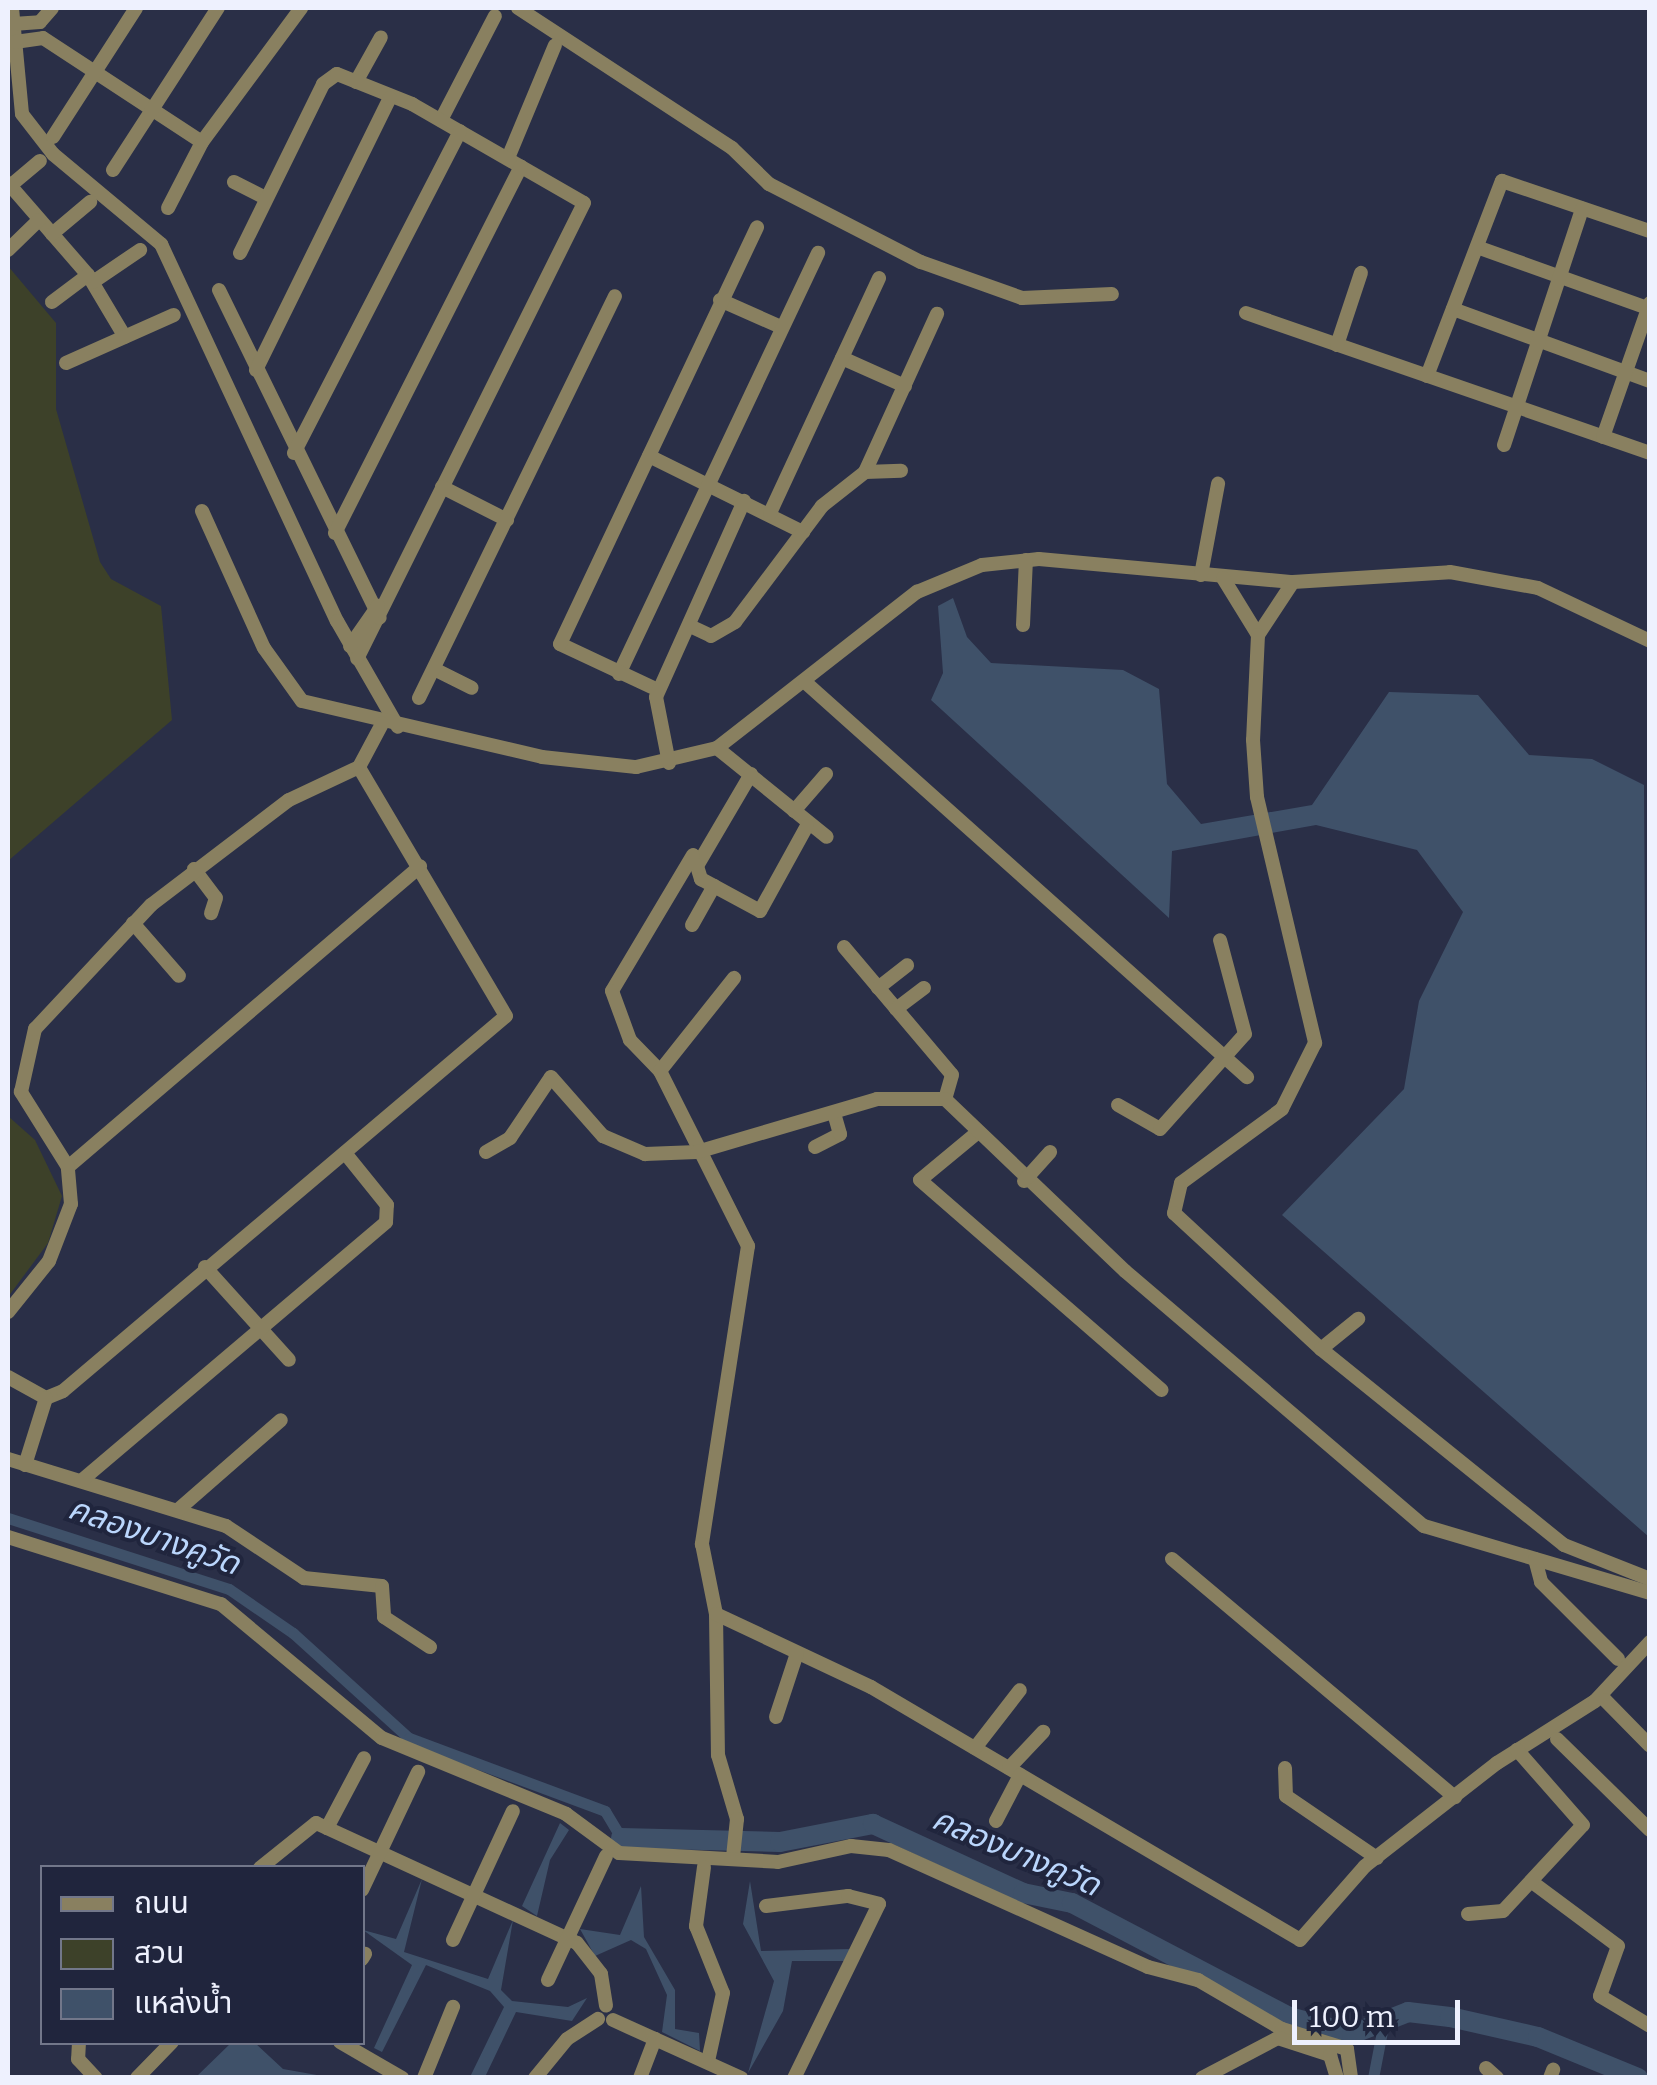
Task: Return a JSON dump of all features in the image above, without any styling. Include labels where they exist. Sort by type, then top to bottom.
[{"type":"street","points":[[12,8],[22,114],[37,139],[144,222],[170,258],[390,726]]},
{"type":"street","points":[[14,24],[40,22],[52,8]]},
{"type":"street","points":[[53,137],[136,8]]},
{"type":"street","points":[[113,170],[218,8]]},
{"type":"street","points":[[168,208],[202,142],[301,8]]},
{"type":"street","points":[[518,8],[740,156],[756,172],[962,280],[1022,298],[1112,294]]},
{"type":"street","points":[[441,120],[495,16]]},
{"type":"street","points":[[40,22],[43,38]]},
{"type":"street","points":[[356,82],[381,37]]},
{"type":"street","points":[[15,42],[43,38],[202,142]]},
{"type":"street","points":[[335,533],[514,162],[556,45]]},
{"type":"street","points":[[240,253],[323,84],[337,74],[441,120],[585,207],[354,652]]},
{"type":"street","points":[[256,370],[390,98]]},
{"type":"street","points":[[294,453],[460,131]]},
{"type":"street","points":[[40,161],[9,184],[91,279],[125,337]]},
{"type":"street","points":[[1427,376],[1502,181],[1650,231]]},
{"type":"street","points":[[234,182],[266,198]]},
{"type":"street","points":[[52,234],[90,202]]},
{"type":"street","points":[[1504,445],[1582,209]]},
{"type":"street","points":[[8,250],[39,220]]},
{"type":"street","points":[[657,693],[560,644],[757,228]]},
{"type":"street","points":[[1477,247],[1649,307],[1603,437]]},
{"type":"street","points":[[52,302],[140,250]]},
{"type":"street","points":[[619,674],[818,253]]},
{"type":"street","points":[[1338,345],[1361,273]]},
{"type":"street","points":[[770,513],[880,278]]},
{"type":"street","points":[[219,290],[294,453],[378,610]]},
{"type":"street","points":[[419,698],[615,296]]},
{"type":"street","points":[[720,300],[781,327]]},
{"type":"street","points":[[1453,309],[1650,381]]},
{"type":"street","points":[[1246,313],[1650,453]]},
{"type":"street","points":[[690,626],[711,636],[735,622],[803,532],[864,472],[937,314]]},
{"type":"street","points":[[66,363],[174,315]]},
{"type":"street","points":[[842,358],[904,386]]},
{"type":"street","points":[[650,456],[803,532]]},
{"type":"street","points":[[864,472],[901,471]]},
{"type":"street","points":[[1202,574],[1218,484]]},
{"type":"street","points":[[442,486],[507,520]]},
{"type":"street","points":[[669,764],[659,724],[657,693],[744,502]]},
{"type":"street","points":[[202,511],[291,693],[390,726],[498,748],[669,764],[718,748],[917,592],[982,566],[1026,560],[1294,582],[1374,572],[1495,578],[1603,614],[1650,641]]},
{"type":"street","points":[[1023,625],[1026,560]]},
{"type":"street","points":[[1223,578],[1258,635],[1257,798],[1315,1043],[1282,1109],[1170,1197],[1174,1212],[1321,1349],[1564,1545],[1650,1578]]},
{"type":"street","points":[[1258,635],[1294,582]]},
{"type":"street","points":[[434,669],[472,688]]},
{"type":"street","points":[[805,682],[1247,1077]]},
{"type":"street","points":[[8,1312],[68,1222],[68,1167],[21,1092],[23,1056],[56,997],[194,869],[288,800],[359,767],[390,726]]},
{"type":"street","points":[[718,748],[807,826],[827,837]]},
{"type":"street","points":[[24,1465],[46,1398],[506,1016],[359,767]]},
{"type":"street","points":[[751,774],[698,866],[714,886],[760,910],[807,826]]},
{"type":"street","points":[[794,811],[826,774]]},
{"type":"street","points":[[692,855],[612,991],[630,1040],[660,1070],[694,1153],[748,1246],[704,1519],[716,1614],[718,1755],[737,1819],[733,1854]]},
{"type":"street","points":[[68,1167],[420,866]]},
{"type":"street","points":[[194,869],[216,898],[210,913]]},
{"type":"street","points":[[692,924],[714,886]]},
{"type":"street","points":[[132,923],[179,976]]},
{"type":"street","points":[[1118,1104],[1156,1131],[1224,1058],[1249,1023],[1220,940]]},
{"type":"street","points":[[844,947],[952,1075],[946,1098]]},
{"type":"street","points":[[878,988],[907,966]]},
{"type":"street","points":[[660,1070],[734,978]]},
{"type":"street","points":[[896,1009],[924,988]]},
{"type":"street","points":[[486,1152],[510,1138],[550,1077],[603,1136],[645,1154],[694,1153],[878,1099],[946,1098],[1024,1181],[1424,1526],[1650,1594]]},
{"type":"street","points":[[815,1148],[840,1134],[834,1113]]},
{"type":"street","points":[[978,1132],[920,1180],[1162,1390]]},
{"type":"street","points":[[81,1481],[262,1332],[386,1222],[387,1205],[345,1152]]},
{"type":"street","points":[[1024,1181],[1050,1152]]},
{"type":"street","points":[[206,1267],[289,1360]]},
{"type":"street","points":[[1321,1349],[1358,1319]]},
{"type":"street","points":[[8,1378],[46,1398]]},
{"type":"street","points":[[179,1509],[281,1420]]},
{"type":"street","points":[[8,1459],[226,1526],[304,1578],[382,1586],[384,1617],[430,1647]]},
{"type":"street","points":[[8,1537],[221,1604],[382,1738],[566,1814],[619,1853],[889,1850],[1148,1967],[1198,1980],[1268,2024],[1348,2049],[1351,2078]]},
{"type":"street","points":[[1536,1558],[1541,1582],[1618,1659]]},
{"type":"street","points":[[1172,1559],[1455,1797]]},
{"type":"street","points":[[716,1614],[975,1748],[1292,1939],[1309,1934],[1376,1858],[1517,1750],[1595,1702],[1650,1642]]},
{"type":"street","points":[[776,1717],[797,1653]]},
{"type":"street","points":[[975,1748],[1020,1690]]},
{"type":"street","points":[[1605,1700],[1650,1746]]},
{"type":"street","points":[[996,1821],[1014,1772],[1043,1732]]},
{"type":"street","points":[[1557,1738],[1650,1830]]},
{"type":"street","points":[[1468,1914],[1493,1917],[1532,1882],[1583,1825],[1517,1750]]},
{"type":"street","points":[[327,1828],[364,1758]]},
{"type":"street","points":[[1285,1768],[1286,1796],[1376,1858]]},
{"type":"street","points":[[365,1883],[418,1772]]},
{"type":"street","points":[[454,1940],[512,1811]]},
{"type":"street","points":[[263,1865],[304,1826],[327,1828],[566,1938],[589,1954],[606,2015],[655,2038],[710,2054],[741,2078]]},
{"type":"street","points":[[548,1980],[606,1856]]},
{"type":"street","points":[[704,1867],[696,1926],[723,1993],[710,2054]]},
{"type":"street","points":[[1532,1882],[1618,1946],[1600,1996],[1650,2026]]},
{"type":"street","points":[[766,1906],[848,1896],[879,1904],[794,2078]]},
{"type":"street","points":[[424,2078],[453,2007]]},
{"type":"street","points":[[535,2078],[567,2038],[606,2015]]},
{"type":"street","points":[[640,2078],[655,2038]]},
{"type":"street","points":[[1202,2078],[1278,2038],[1330,2055],[1337,2078]]},
{"type":"street","points":[[78,2045],[75,2052],[90,2076]]},
{"type":"street","points":[[137,2078],[169,2045]]},
{"type":"street","points":[[345,2045],[402,2078]]},
{"type":"green space","points":[[8,266],[56,323],[56,409],[100,562],[111,579],[161,606],[172,720],[8,861]]},
{"type":"green space","points":[[8,1116],[35,1140],[62,1196],[48,1243],[8,1297]]},
{"type":"water","points":[[953,598],[967,637],[991,663],[1123,670],[1159,689],[1167,784],[1201,824],[1312,805],[1389,692],[1478,695],[1529,755],[1592,759],[1644,785],[1649,1537],[1282,1215],[1404,1089],[1419,1001],[1463,912],[1417,850],[1316,825],[1172,851],[1169,918],[931,700],[943,673],[938,606]]},
{"type":"water","points":[[560,1823],[569,1830],[550,1860],[537,1916],[522,1906]]},
{"type":"water","points":[[422,1879],[404,1952],[488,1979],[513,1920],[501,1990],[512,2001],[568,2007],[587,1998],[572,2021],[516,2012],[485,2077],[470,2077],[504,2007],[490,1991],[426,1965],[382,2052],[374,2048],[412,1965],[365,1931],[396,1939]]},
{"type":"water","points":[[750,1881],[761,1951],[851,1949],[845,1961],[792,1961],[783,2011],[748,2073],[774,1981],[743,1924]]},
{"type":"water","points":[[641,1886],[644,1937],[675,1990],[675,2029],[699,2033],[700,2051],[662,2032],[667,1995],[646,1949],[631,1940],[595,1956],[580,1929],[620,1935]]},
{"type":"water","points":[[229,2045],[257,2045],[283,2069],[328,2077],[196,2077]]},
{"type":"waterway","name":"คลองบางคูวัด","points":[[8,1518],[229,1589],[293,1633],[409,1738],[605,1811],[621,1838]]},
{"type":"waterway","name":"คลองบางคูวัด","points":[[621,1838],[780,1842],[873,1824],[1023,1893],[1072,1903],[1289,2017],[1352,2034],[1408,2012],[1450,2017],[1538,2037],[1638,2078]]},
{"type":"waterway","points":[[1373,2078],[1383,2026]]}]
